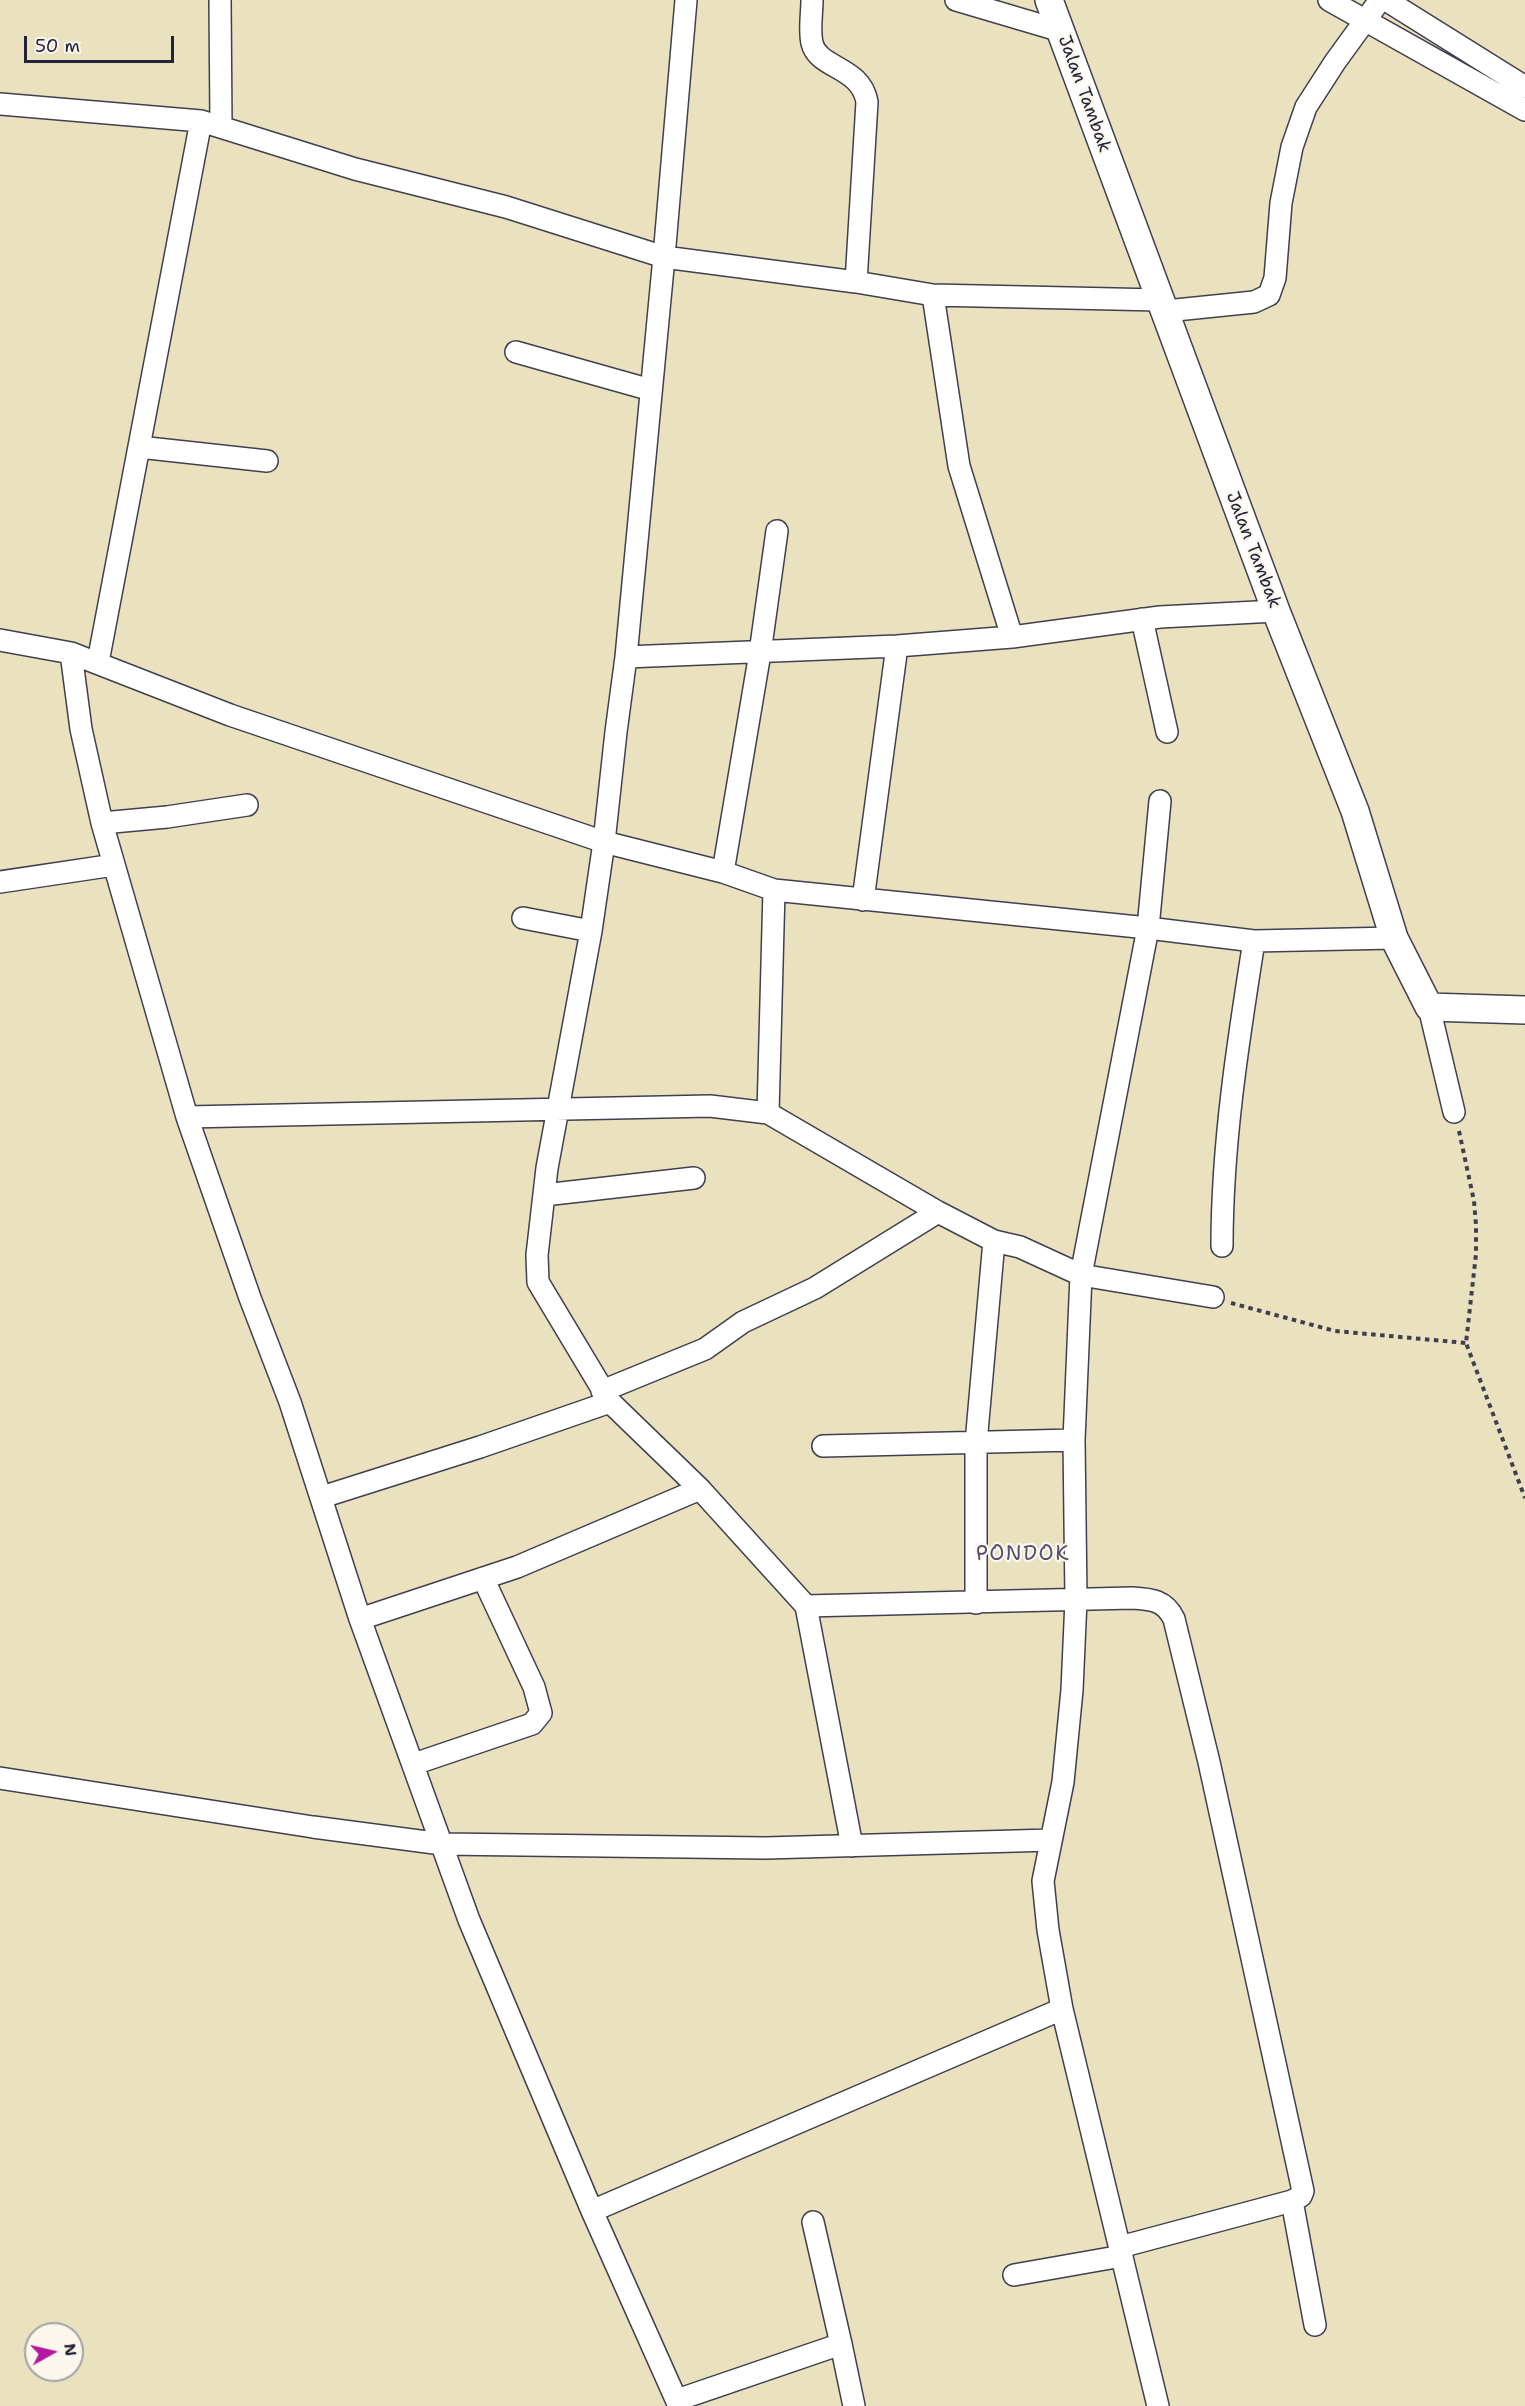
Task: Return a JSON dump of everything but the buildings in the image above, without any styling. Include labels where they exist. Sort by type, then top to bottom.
[{"type":"street","points":[[98,662],[139,447],[211,123],[220,0]]},
{"type":"street","points":[[686,0],[626,657],[591,931],[556,1109],[537,1255],[538,1282],[600,1403],[806,1606],[852,1846]]},
{"type":"street","points":[[812,0],[812,44],[816,52],[861,85],[866,92],[856,282]]},
{"type":"street","points":[[956,0],[1061,32]]},
{"type":"street","name":"Jalan Tambak","points":[[1049,0],[1276,611],[1355,811],[1394,938],[1429,1007]]},
{"type":"street","points":[[1329,0],[1376,8],[1525,87]]},
{"type":"street","points":[[0,104],[211,123],[356,169],[506,207],[664,257],[856,282],[933,295],[1162,305],[1254,302],[1269,295],[1275,278],[1281,203],[1292,147],[1306,107],[1335,62],[1376,8]]},
{"type":"street","points":[[1376,8],[1525,110]]},
{"type":"street","points":[[933,295],[959,465],[1012,637]]},
{"type":"street","points":[[516,352],[651,390]]},
{"type":"street","points":[[139,447],[267,461]]},
{"type":"street","points":[[723,872],[760,653],[777,531]]},
{"type":"street","points":[[626,657],[897,646],[1012,637],[1142,619],[1276,611]]},
{"type":"street","points":[[1142,619],[1167,732]]},
{"type":"street","points":[[0,640],[71,653],[230,715],[604,842],[723,872],[774,890],[1254,941],[1394,938]]},
{"type":"street","points":[[862,900],[897,646]]},
{"type":"street","points":[[71,653],[81,729],[102,824],[187,1117],[322,1497],[360,1619],[469,1920],[592,2211],[678,2403],[842,2344]]},
{"type":"street","points":[[1158,2406],[1062,2009],[1048,1930],[1043,1881],[1063,1782],[1069,1736],[1076,1600],[1074,1440],[1081,1275],[1148,928],[1160,801]]},
{"type":"street","points":[[102,824],[247,805]]},
{"type":"street","points":[[0,882],[114,865]]},
{"type":"street","points":[[768,1113],[774,890]]},
{"type":"street","points":[[524,918],[591,931]]},
{"type":"street","points":[[1222,1246],[1223,1176],[1240,1031],[1254,941]]},
{"type":"street","points":[[1454,1112],[1429,1007],[1525,1010]]},
{"type":"street","points":[[187,1117],[710,1106],[768,1113],[938,1212],[994,1241],[1020,1247],[1081,1275],[1213,1297]]},
{"type":"street","points":[[544,1195],[694,1178]]},
{"type":"street","points":[[322,1497],[600,1403],[705,1348],[743,1322],[815,1288],[938,1212]]},
{"type":"street","points":[[976,1603],[976,1443],[994,1241]]},
{"type":"street","points":[[823,1446],[1074,1440]]},
{"type":"street","points":[[360,1619],[517,1567],[690,1493]]},
{"type":"street","points":[[414,1764],[532,1724],[541,1713],[534,1687],[483,1578]]},
{"type":"street","points":[[806,1606],[1147,1599],[1164,1604],[1174,1619],[1209,1762],[1302,2177],[1302,2194],[1292,2201],[1121,2251],[1014,2275]]},
{"type":"street","points":[[0,1778],[313,1827],[442,1844],[766,1848],[1052,1840]]},
{"type":"street","points":[[592,2211],[1062,2009]]},
{"type":"street","points":[[1292,2201],[1315,2325]]},
{"type":"street","points":[[813,2222],[854,2406]]},
{"type":"path","points":[[1454,1112],[1466,1159],[1476,1226],[1476,1254],[1466,1343],[1525,1498]]},
{"type":"path","points":[[1213,1297],[1270,1315],[1335,1331],[1466,1343]]},
{"type":"district","name":"PONDOK","points":[[1023,1555]]}]
